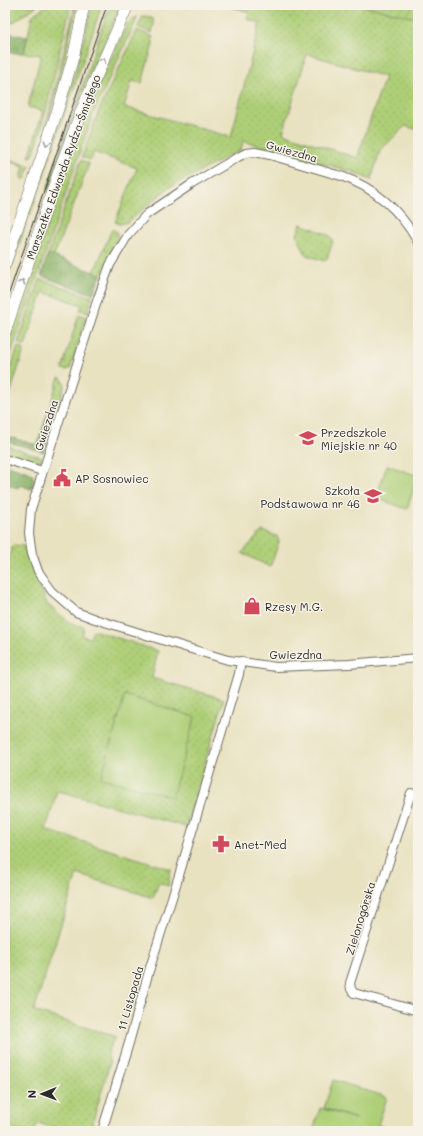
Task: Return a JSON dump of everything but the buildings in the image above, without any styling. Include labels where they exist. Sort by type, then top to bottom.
[{"type":"street","name":"Marszałka Edwarda Rydza-Śmigłego","points":[[5,264],[59,106],[74,54],[84,5]]},
{"type":"street","name":"Marszałka Edwarda Rydza-Śmigłego","points":[[5,332],[82,109],[128,5]]},
{"type":"street","name":"Gwiezdna","points":[[418,242],[409,226],[398,213],[381,197],[368,188],[353,180],[341,176],[255,152],[246,153],[238,157],[192,184],[147,214],[128,235],[110,265],[94,309],[42,471],[31,510],[29,533],[32,554],[38,571],[52,591],[72,609],[86,616],[228,660],[276,667],[349,664],[418,658]]},
{"type":"street","points":[[5,459],[42,471]]},
{"type":"street","name":"11 Listopada","points":[[102,1131],[240,674],[241,662]]},
{"type":"street","name":"Zielonogórska","points":[[418,794],[411,792],[350,983],[351,989],[354,993],[418,1010]]},
{"type":"green space","points":[[5,5],[38,5],[5,28]]},
{"type":"green space","points":[[47,5],[71,5],[40,135],[33,155],[29,157],[43,111],[28,107],[41,55],[24,53],[32,17]]},
{"type":"green space","points":[[75,5],[77,5],[59,84],[46,129],[46,124]]},
{"type":"green space","points":[[92,5],[102,5],[5,286],[5,278],[77,66]]},
{"type":"green space","points":[[110,5],[121,5],[86,83],[49,191],[47,190]]},
{"type":"green space","points":[[224,5],[360,5],[418,18],[418,130],[405,126],[380,151],[371,180],[353,172],[243,141],[241,150],[168,188],[128,222],[119,224],[115,222],[137,168],[94,152],[91,160],[82,157],[99,110],[137,30],[152,36],[153,44],[142,83],[132,81],[124,107],[231,137],[260,23],[247,19],[249,12]],"holes":[[[307,54],[385,77],[357,158],[283,133]]]},
{"type":"green space","points":[[360,5],[418,5],[418,18],[367,7]]},
{"type":"green space","points":[[143,16],[153,19],[154,24],[152,33],[138,27]]},
{"type":"green space","points":[[137,17],[93,114],[5,371],[5,348],[79,132],[95,93],[128,23]]},
{"type":"green space","points":[[9,33],[27,37],[24,53],[5,53],[5,34]]},
{"type":"green space","points":[[5,158],[30,166],[25,179],[21,178],[24,166],[5,160]]},
{"type":"green space","points":[[81,160],[89,164],[54,256],[48,254]]},
{"type":"green space","points":[[301,224],[329,235],[333,241],[325,261],[306,255],[297,235]]},
{"type":"green space","points":[[112,229],[117,232],[117,239],[101,275],[94,272]]},
{"type":"green space","points":[[48,254],[101,275],[93,294],[41,276]]},
{"type":"green space","points":[[40,279],[92,297],[88,312],[80,310],[82,305],[43,292],[25,346],[18,343]]},
{"type":"green space","points":[[79,314],[86,317],[70,369],[62,369]]},
{"type":"green space","points":[[18,347],[24,350],[5,410],[5,384]]},
{"type":"green space","points":[[59,377],[65,384],[56,414],[48,412]]},
{"type":"green space","points":[[48,412],[56,414],[44,452],[5,441],[5,436],[37,445]]},
{"type":"green space","points":[[5,445],[42,457],[41,460],[37,462],[28,462],[5,455]]},
{"type":"green space","points":[[5,464],[31,473],[33,483],[31,489],[20,485],[18,488],[5,484]]},
{"type":"green space","points":[[387,465],[418,476],[407,509],[376,498]]},
{"type":"green space","points":[[262,531],[277,536],[279,542],[270,567],[242,553]]},
{"type":"green space","points":[[13,545],[24,546],[47,604],[70,623],[84,627],[82,636],[90,638],[93,630],[158,651],[152,678],[224,699],[186,827],[57,791],[46,830],[171,869],[168,886],[159,882],[153,898],[77,874],[34,1011],[116,1037],[109,1049],[108,1055],[110,1062],[90,1131],[65,1131],[38,1123],[34,1131],[9,1131],[5,1128],[5,571]]},
{"type":"green space","points":[[125,695],[195,717],[172,797],[101,778]]},
{"type":"green space","points":[[333,1080],[387,1097],[378,1125],[390,1129],[389,1131],[313,1131],[320,1108],[356,1119],[324,1108]]},
{"type":"tram line","points":[[5,305],[107,5]]},
{"type":"place","name":"Przedszkole Miejskie nr 40","points":[[308,438]]},
{"type":"place","name":"AP Sosnowiec","points":[[62,478]]},
{"type":"place","name":"Szkoła Podstawowa nr 46","points":[[373,496]]},
{"type":"place","name":"Rzęsy M.G.","points":[[252,606]]},
{"type":"place","name":"Anet-Med","points":[[221,844]]}]
